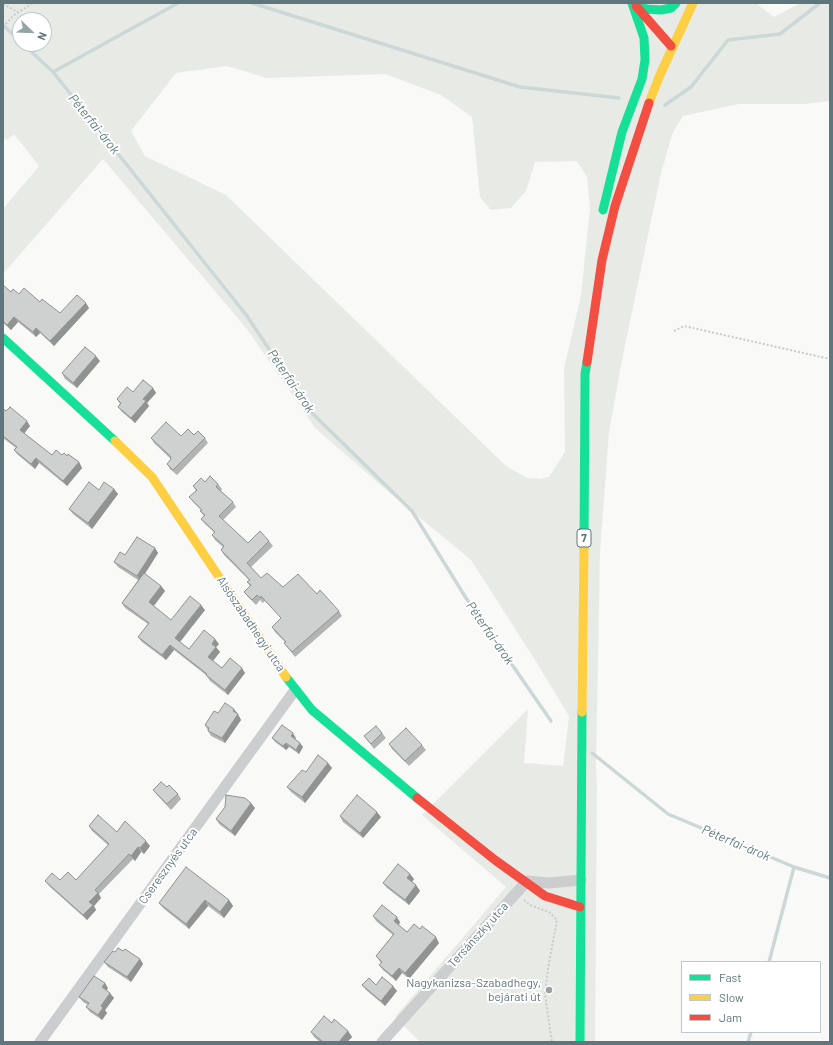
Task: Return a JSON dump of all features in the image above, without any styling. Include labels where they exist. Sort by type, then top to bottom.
[{"type":"main road","points":[[633,3],[646,9],[662,10],[671,8],[676,3]]},
{"type":"main road","points":[[633,3],[671,46]]},
{"type":"main road","points":[[602,260],[600,238],[602,214],[622,132],[642,79],[645,60],[644,38],[633,3]]},
{"type":"main road","name":"7","points":[[580,1042],[585,374],[602,260],[625,170],[646,109],[671,46],[693,3]]},
{"type":"main road","name":"Alsószabadhegyi utca","points":[[3,338],[148,473],[296,690],[312,710],[436,815],[545,896],[580,907]]},
{"type":"street","name":"Cseresznyés utca","points":[[40,1042],[296,690]]},
{"type":"street","points":[[526,881],[549,883],[581,880]]},
{"type":"street","name":"Tersánszky utca","points":[[382,1042],[526,881]]},
{"type":"path","points":[[3,4],[18,12],[33,3]]},
{"type":"path","points":[[3,26],[12,17]]},
{"type":"path","points":[[674,331],[684,326],[830,359]]},
{"type":"path","points":[[515,893],[530,905],[549,912],[557,920],[548,968],[545,994],[552,1042]]},
{"type":"shaded area","points":[[3,3],[756,3],[774,17],[800,3],[830,3],[830,101],[804,104],[739,104],[683,116],[673,132],[661,173],[622,360],[609,432],[600,552],[596,768],[595,1042],[420,1042],[395,1017],[506,887],[422,815],[528,709],[524,763],[563,766],[569,716],[471,560],[391,494],[315,428],[247,329],[103,159],[3,274],[3,209],[39,166],[14,134],[7,140],[3,137]],"holes":[[[227,66],[267,78],[385,74],[441,95],[472,117],[480,197],[491,210],[511,208],[526,191],[535,162],[577,161],[587,177],[590,208],[581,295],[564,369],[565,452],[549,477],[540,479],[527,478],[506,466],[226,195],[145,156],[131,131],[176,73]]]},
{"type":"building","points":[[3,285],[11,292],[13,289],[19,294],[24,288],[40,302],[42,299],[60,313],[77,295],[86,303],[50,341],[36,328],[33,332],[14,317],[7,325],[3,321]]},
{"type":"building","points":[[85,347],[96,356],[73,383],[62,373]]},
{"type":"building","points":[[143,380],[153,388],[143,399],[146,401],[131,418],[118,407],[121,403],[117,399],[127,387],[133,392]]},
{"type":"building","points":[[10,407],[27,421],[20,430],[52,455],[56,450],[62,455],[64,453],[67,456],[68,454],[79,462],[63,481],[36,458],[31,464],[14,450],[17,447],[3,436],[3,409],[6,411]]},
{"type":"building","points":[[166,422],[181,436],[188,429],[194,435],[198,431],[205,438],[173,470],[167,464],[171,459],[170,456],[151,438]]},
{"type":"building","points":[[210,476],[218,484],[216,487],[233,502],[219,516],[248,543],[260,531],[269,541],[247,563],[261,578],[267,573],[283,587],[298,574],[317,594],[320,590],[339,611],[292,652],[284,643],[286,642],[272,627],[281,618],[261,596],[260,598],[257,595],[252,600],[244,592],[251,585],[247,582],[250,580],[221,550],[224,546],[212,535],[215,532],[201,519],[205,515],[200,511],[202,510],[189,497],[197,490],[193,486],[201,478],[205,482]]},
{"type":"building","points":[[89,482],[99,490],[104,482],[114,489],[88,523],[69,509]]},
{"type":"building","points":[[137,537],[155,548],[137,576],[114,562],[120,552],[125,555]]},
{"type":"building","points":[[144,573],[161,586],[149,602],[171,620],[190,596],[201,605],[175,638],[189,649],[204,630],[215,639],[212,644],[216,647],[208,657],[222,668],[230,658],[242,668],[225,690],[170,645],[162,655],[138,637],[149,623],[122,603]]},
{"type":"building","points":[[225,703],[234,709],[233,711],[238,714],[222,738],[208,731],[209,728],[205,725],[214,711],[218,713]]},
{"type":"building","points":[[282,725],[293,733],[291,736],[300,743],[296,750],[286,743],[283,746],[272,738]]},
{"type":"building","points":[[376,726],[382,733],[371,744],[364,736]]},
{"type":"building","points":[[406,728],[422,745],[405,761],[389,744]]},
{"type":"building","points":[[318,755],[328,763],[302,797],[287,787],[302,770],[306,772]]},
{"type":"building","points":[[161,782],[167,787],[169,785],[178,794],[167,804],[153,790]]},
{"type":"building","points":[[226,795],[245,798],[251,803],[231,831],[216,819],[225,807]]},
{"type":"building","points":[[357,795],[377,812],[360,833],[340,816]]},
{"type":"building","points":[[98,815],[117,832],[125,821],[146,841],[140,848],[138,847],[131,856],[129,854],[95,890],[98,893],[89,902],[93,905],[83,915],[45,881],[52,873],[60,880],[68,872],[76,880],[109,844],[89,826]]},
{"type":"building","points":[[398,864],[410,874],[407,878],[416,885],[405,900],[383,883]]},
{"type":"building","points":[[186,867],[229,900],[220,912],[205,900],[186,924],[159,903]]},
{"type":"building","points":[[382,905],[397,917],[394,921],[407,932],[414,924],[420,929],[422,926],[436,937],[405,973],[399,968],[392,976],[379,965],[382,962],[376,956],[394,934],[373,916]]},
{"type":"building","points":[[118,948],[123,951],[125,949],[140,959],[127,977],[104,962],[113,951],[115,952]]},
{"type":"building","points":[[94,976],[105,983],[102,987],[110,993],[101,1006],[103,1008],[98,1015],[86,1007],[89,1003],[79,997]]},
{"type":"building","points":[[382,977],[393,986],[381,1001],[362,985],[369,978],[376,985]]},
{"type":"building","points":[[324,1016],[332,1023],[334,1019],[348,1031],[339,1042],[323,1042],[311,1032]]},
{"type":"waterway","points":[[53,72],[178,3]]},
{"type":"waterway","points":[[252,3],[520,87],[619,98]]},
{"type":"waterway","points":[[665,105],[691,87],[728,40],[780,34],[820,3]]},
{"type":"waterway","name":"Péterfai-árok","points":[[3,25],[12,33]]},
{"type":"waterway","name":"Péterfai-árok","points":[[32,52],[53,72],[247,316],[310,411],[412,511],[466,598],[551,721]]},
{"type":"waterway","name":"Péterfai-árok","points":[[592,753],[668,814],[794,867],[830,878]]},
{"type":"waterway","points":[[769,961],[794,867]]},
{"type":"waterway","points":[[748,1042],[751,1033]]},
{"type":"traffic: fast","points":[[603,210],[622,132],[642,79],[645,60],[644,38],[632,3]]},
{"type":"traffic: fast","points":[[635,3],[646,9],[661,10],[671,8],[676,3]]},
{"type":"traffic: fast","points":[[3,338],[115,441]]},
{"type":"traffic: fast","points":[[584,548],[585,374],[587,362]]},
{"type":"traffic: fast","points":[[286,677],[312,710],[417,798]]},
{"type":"traffic: fast","points":[[580,1042],[582,712]]},
{"type":"traffic: slow","points":[[649,103],[659,77],[693,3]]},
{"type":"traffic: slow","points":[[115,441],[152,477],[286,677]]},
{"type":"traffic: slow","points":[[582,712],[584,548]]},
{"type":"traffic: jam","points":[[636,6],[671,46]]},
{"type":"traffic: jam","points":[[587,362],[602,260],[615,206],[649,103]]},
{"type":"traffic: jam","points":[[417,798],[495,860],[545,896],[580,907]]},
{"type":"place","name":"Nagykanizsa-Szabadhegy, bejárati út","points":[[549,990]]}]
